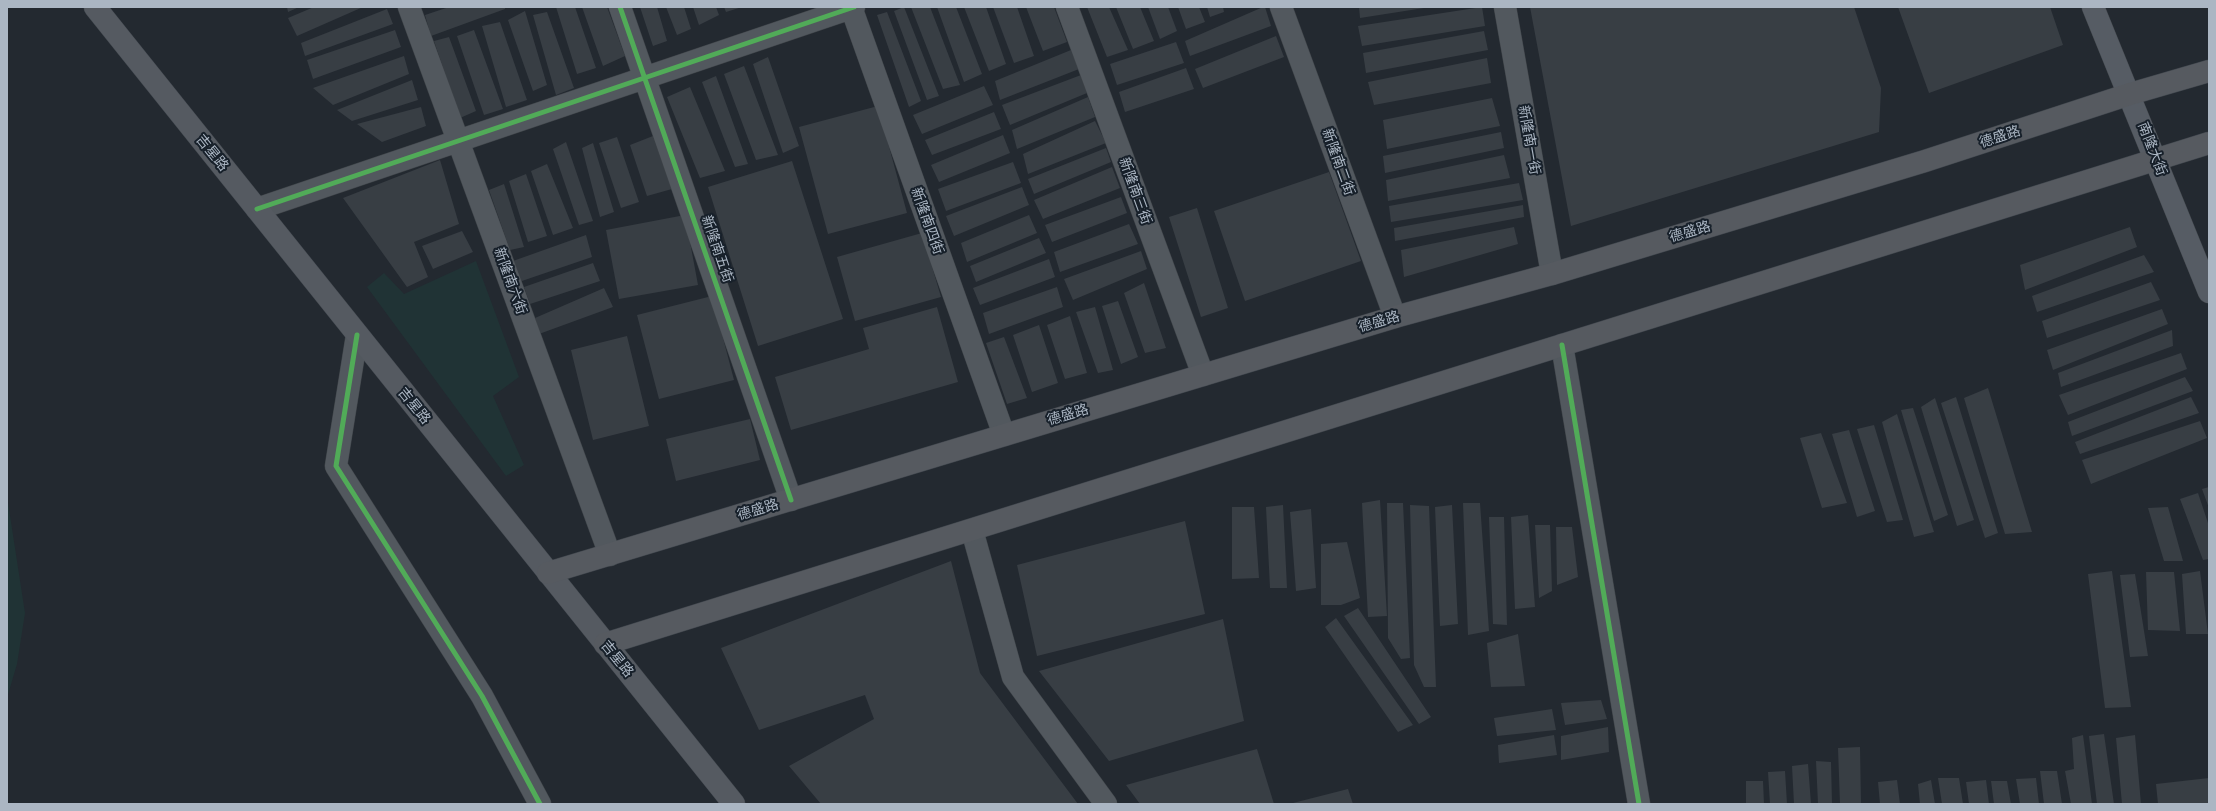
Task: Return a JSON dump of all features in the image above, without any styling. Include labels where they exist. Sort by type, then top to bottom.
[{"type":"highway","name":"德盛路","points":[[548,573],[1395,316],[1552,274],[1925,161],[2130,94],[2209,71]]},
{"type":"highway","points":[[605,644],[2209,143]]},
{"type":"main road","name":"吉星路","points":[[95,7],[734,804]]},
{"type":"main road","name":"南隆大街","points":[[2094,7],[2209,292]]},
{"type":"street","name":"新隆南六街","points":[[409,7],[610,555]]},
{"type":"street","name":"新隆南五街","points":[[620,7],[791,500]]},
{"type":"street","points":[[257,209],[852,7]]},
{"type":"street","name":"新隆南四街","points":[[852,7],[1004,435]]},
{"type":"street","name":"新隆南三街","points":[[1067,7],[1203,375]]},
{"type":"street","name":"新隆南二街","points":[[1281,7],[1395,316]]},
{"type":"street","name":"新隆南一街","points":[[1505,7],[1552,274]]},
{"type":"street","points":[[357,335],[336,466],[482,696],[540,804]]},
{"type":"street","points":[[1562,345],[1639,804]]},
{"type":"street","points":[[972,530],[1014,677],[1106,804]]},
{"type":"shaded area","points":[[476,261],[519,377],[493,396],[524,465],[506,476],[367,287],[384,273],[404,294]]},
{"type":"shaded area","points":[[7,496],[25,613],[17,664],[7,698]]},
{"type":"building","points":[[287,7],[299,7],[288,12]]},
{"type":"building","points":[[314,7],[363,7],[297,36],[288,18]]},
{"type":"building","points":[[449,7],[505,7],[505,9],[431,36],[425,15]]},
{"type":"building","points":[[556,7],[575,7],[596,68],[577,74]]},
{"type":"building","points":[[582,7],[607,7],[625,56],[603,66]]},
{"type":"building","points":[[640,7],[657,7],[667,41],[653,46]]},
{"type":"building","points":[[666,7],[684,7],[691,29],[677,35]]},
{"type":"building","points":[[693,7],[716,7],[719,15],[699,25]]},
{"type":"building","points":[[724,7],[742,7],[726,12]]},
{"type":"building","points":[[904,7],[939,96],[927,100],[894,11]]},
{"type":"building","points":[[911,7],[930,7],[960,85],[943,89]]},
{"type":"building","points":[[937,7],[956,7],[982,74],[964,82]]},
{"type":"building","points":[[964,7],[986,7],[1006,64],[989,71]]},
{"type":"building","points":[[993,7],[1017,7],[1034,56],[1014,63]]},
{"type":"building","points":[[1026,7],[1054,7],[1067,42],[1043,51]]},
{"type":"building","points":[[1087,7],[1109,7],[1128,50],[1107,57]]},
{"type":"building","points":[[1116,7],[1140,7],[1154,41],[1133,49]]},
{"type":"building","points":[[1148,7],[1168,7],[1177,31],[1160,39]]},
{"type":"building","points":[[1178,7],[1199,7],[1205,22],[1186,29]]},
{"type":"building","points":[[1207,7],[1223,7],[1224,12],[1210,17]]},
{"type":"building","points":[[1265,7],[1271,26],[1190,56],[1185,41]]},
{"type":"building","points":[[1359,7],[1424,7],[1424,8],[1360,18]]},
{"type":"building","points":[[1482,7],[1485,26],[1362,46],[1358,26]]},
{"type":"building","points":[[1530,7],[1854,7],[1881,88],[1879,132],[1571,226]]},
{"type":"building","points":[[1898,7],[2050,7],[2063,45],[1929,93]]},
{"type":"building","points":[[387,9],[393,24],[305,56],[301,43]]},
{"type":"building","points":[[525,11],[547,85],[533,91],[508,20]]},
{"type":"building","points":[[547,12],[574,88],[556,95],[533,15]]},
{"type":"building","points":[[887,12],[921,101],[909,107],[877,15]]},
{"type":"building","points":[[500,22],[527,100],[506,107],[482,26]]},
{"type":"building","points":[[395,30],[401,47],[313,79],[307,60]]},
{"type":"building","points":[[474,30],[503,109],[484,115],[457,36]]},
{"type":"building","points":[[1484,31],[1488,50],[1366,73],[1363,53]]},
{"type":"building","points":[[1276,36],[1284,57],[1203,88],[1195,69]]},
{"type":"building","points":[[449,37],[476,111],[460,118],[434,41]]},
{"type":"building","points":[[1176,42],[1184,63],[1117,85],[1110,64]]},
{"type":"building","points":[[1071,50],[1079,69],[1000,100],[995,81]]},
{"type":"building","points":[[404,56],[409,74],[333,105],[313,88]]},
{"type":"building","points":[[768,57],[799,146],[783,153],[753,64]]},
{"type":"building","points":[[1487,58],[1491,83],[1374,105],[1368,82]]},
{"type":"building","points":[[744,66],[778,155],[756,160],[724,74]]},
{"type":"building","points":[[1186,68],[1194,89],[1125,112],[1119,92]]},
{"type":"building","points":[[1081,75],[1087,93],[1010,125],[1002,105]]},
{"type":"building","points":[[716,76],[748,164],[735,167],[702,82]]},
{"type":"building","points":[[412,80],[418,100],[352,121],[337,110]]},
{"type":"building","points":[[984,86],[993,105],[922,134],[913,115]]},
{"type":"building","points":[[690,87],[725,171],[700,178],[667,97]]},
{"type":"building","points":[[1088,97],[1095,117],[1017,149],[1012,130]]},
{"type":"building","points":[[1492,98],[1500,126],[1387,149],[1383,120]]},
{"type":"building","points":[[878,106],[907,213],[828,234],[799,127]]},
{"type":"building","points":[[421,107],[426,126],[382,142],[357,124]]},
{"type":"building","points":[[994,112],[1001,129],[932,155],[925,140]]},
{"type":"building","points":[[1095,121],[1106,143],[1028,174],[1023,154]]},
{"type":"building","points":[[1501,132],[1504,148],[1385,173],[1383,156]]},
{"type":"building","points":[[1003,135],[1010,153],[939,182],[931,165]]},
{"type":"building","points":[[653,136],[672,189],[647,196],[630,145]]},
{"type":"building","points":[[617,137],[639,202],[621,208],[599,143]]},
{"type":"building","points":[[566,142],[593,221],[579,225],[553,149]]},
{"type":"building","points":[[593,143],[614,212],[600,217],[582,148]]},
{"type":"building","points":[[1106,148],[1111,162],[1034,194],[1028,179]]},
{"type":"building","points":[[1504,155],[1510,178],[1388,201],[1386,180]]},
{"type":"building","points":[[440,160],[459,224],[414,242],[428,277],[407,287],[343,198]]},
{"type":"building","points":[[792,161],[843,319],[758,346],[708,187]]},
{"type":"building","points":[[1013,162],[1021,183],[946,211],[938,189]]},
{"type":"building","points":[[547,164],[573,228],[553,235],[531,171]]},
{"type":"building","points":[[1112,167],[1120,188],[1043,219],[1034,200]]},
{"type":"building","points":[[1329,172],[1361,261],[1245,301],[1214,211]]},
{"type":"building","points":[[526,174],[547,236],[528,242],[509,181]]},
{"type":"building","points":[[1519,183],[1523,200],[1391,222],[1389,206]]},
{"type":"building","points":[[504,184],[524,247],[510,250],[489,190]]},
{"type":"building","points":[[1022,187],[1029,205],[954,236],[946,216]]},
{"type":"building","points":[[1121,197],[1127,213],[1052,242],[1045,225]]},
{"type":"building","points":[[1523,205],[1524,217],[1395,241],[1394,228]]},
{"type":"building","points":[[1197,208],[1228,308],[1201,317],[1169,217]]},
{"type":"building","points":[[685,215],[698,285],[619,299],[606,230]]},
{"type":"building","points":[[1029,215],[1037,233],[967,262],[961,243]]},
{"type":"building","points":[[1129,224],[1138,244],[1060,272],[1054,252]]},
{"type":"building","points":[[1514,227],[1518,244],[1404,277],[1401,250]]},
{"type":"building","points":[[2130,227],[2137,247],[2025,290],[2020,265]]},
{"type":"building","points":[[462,231],[473,252],[433,269],[422,246]]},
{"type":"building","points":[[922,233],[941,297],[855,321],[837,257]]},
{"type":"building","points":[[586,235],[592,257],[519,282],[513,261]]},
{"type":"building","points":[[1039,238],[1046,253],[976,282],[970,266]]},
{"type":"building","points":[[1141,251],[1147,269],[1073,300],[1064,279]]},
{"type":"building","points":[[2144,255],[2154,272],[2037,312],[2032,296]]},
{"type":"building","points":[[1049,259],[1055,277],[980,305],[973,288]]},
{"type":"building","points":[[593,263],[600,281],[530,304],[524,287]]},
{"type":"building","points":[[2151,282],[2160,300],[2047,338],[2042,321]]},
{"type":"building","points":[[1144,283],[1166,348],[1145,353],[1124,293]]},
{"type":"building","points":[[1057,287],[1063,307],[989,334],[983,313]]},
{"type":"building","points":[[604,288],[613,307],[539,334],[535,318]]},
{"type":"building","points":[[712,296],[734,380],[659,399],[637,315]]},
{"type":"building","points":[[1118,301],[1138,357],[1121,364],[1102,306]]},
{"type":"building","points":[[937,307],[958,382],[791,430],[775,377],[869,349],[863,328]]},
{"type":"building","points":[[1095,307],[1113,370],[1098,373],[1076,312]]},
{"type":"building","points":[[2162,309],[2168,324],[2053,370],[2047,350]]},
{"type":"building","points":[[1070,316],[1087,373],[1065,379],[1047,325]]},
{"type":"building","points":[[1039,325],[1058,383],[1032,392],[1013,335]]},
{"type":"building","points":[[2172,330],[2173,346],[2061,387],[2058,373]]},
{"type":"building","points":[[627,336],[649,426],[593,440],[571,350]]},
{"type":"building","points":[[1004,337],[1027,398],[1007,404],[986,343]]},
{"type":"building","points":[[2181,353],[2187,369],[2068,415],[2059,395]]},
{"type":"building","points":[[2185,377],[2193,391],[2072,436],[2068,422]]},
{"type":"building","points":[[1988,388],[2032,532],[2005,534],[1964,398]]},
{"type":"building","points":[[1956,397],[1998,533],[1985,538],[1941,403]]},
{"type":"building","points":[[2191,397],[2199,413],[2080,454],[2075,442]]},
{"type":"building","points":[[1935,398],[1974,520],[1957,526],[1921,407]]},
{"type":"building","points":[[1913,408],[1948,515],[1934,521],[1901,410]]},
{"type":"building","points":[[1897,414],[1934,532],[1914,537],[1882,422]]},
{"type":"building","points":[[750,419],[760,460],[676,481],[666,439]]},
{"type":"building","points":[[2200,421],[2207,438],[2091,484],[2082,460]]},
{"type":"building","points":[[1874,425],[1903,520],[1887,522],[1857,429]]},
{"type":"building","points":[[1849,430],[1875,511],[1857,517],[1832,434]]},
{"type":"building","points":[[1821,433],[1847,503],[1822,508],[1800,438]]},
{"type":"building","points":[[2209,487],[2209,508],[2202,489]]},
{"type":"building","points":[[2198,493],[2209,526],[2209,559],[2203,560],[2180,499]]},
{"type":"building","points":[[1380,500],[1387,616],[1368,617],[1362,503]]},
{"type":"building","points":[[1387,503],[1403,503],[1410,658],[1401,659],[1388,638]]},
{"type":"building","points":[[1463,503],[1480,503],[1489,631],[1468,635]]},
{"type":"building","points":[[1283,505],[1287,588],[1270,588],[1266,507]]},
{"type":"building","points":[[1410,505],[1429,506],[1436,687],[1424,687],[1414,665]]},
{"type":"building","points":[[1452,505],[1458,624],[1440,626],[1435,507]]},
{"type":"building","points":[[1232,507],[1254,507],[1259,578],[1232,579]]},
{"type":"building","points":[[2168,507],[2183,561],[2164,561],[2148,508]]},
{"type":"building","points":[[1311,509],[1316,588],[1296,591],[1290,512]]},
{"type":"building","points":[[1528,515],[1535,607],[1515,609],[1511,517]]},
{"type":"building","points":[[1489,517],[1504,517],[1507,625],[1493,624]]},
{"type":"building","points":[[1185,521],[1205,614],[1037,656],[1017,565]]},
{"type":"building","points":[[1535,525],[1550,525],[1552,591],[1539,598]]},
{"type":"building","points":[[1556,527],[1572,527],[1578,577],[1557,585]]},
{"type":"building","points":[[1347,542],[1360,598],[1341,605],[1321,605],[1321,544]]},
{"type":"building","points":[[951,561],[980,673],[1078,804],[821,804],[789,766],[874,719],[865,695],[759,730],[721,648]]},
{"type":"building","points":[[2112,571],[2131,707],[2105,708],[2088,574]]},
{"type":"building","points":[[2200,571],[2208,634],[2186,634],[2182,574]]},
{"type":"building","points":[[2146,572],[2174,572],[2180,631],[2148,630]]},
{"type":"building","points":[[2135,574],[2148,656],[2130,657],[2120,575]]},
{"type":"building","points":[[1358,608],[1431,717],[1419,724],[1344,616]]},
{"type":"building","points":[[1336,618],[1413,725],[1398,732],[1325,627]]},
{"type":"building","points":[[1223,619],[1244,721],[1109,761],[1039,671]]},
{"type":"building","points":[[1518,634],[1525,686],[1491,687],[1487,643]]},
{"type":"building","points":[[1601,700],[1607,719],[1565,725],[1561,703]]},
{"type":"building","points":[[1552,709],[1556,730],[1497,736],[1494,718]]},
{"type":"building","points":[[1608,727],[1609,752],[1561,760],[1561,736]]},
{"type":"building","points":[[2104,734],[2114,804],[2097,804],[2089,736]]},
{"type":"building","points":[[1554,735],[1557,755],[1499,763],[1498,745]]},
{"type":"building","points":[[2083,735],[2092,804],[2071,804],[2065,771],[2074,769],[2072,738]]},
{"type":"building","points":[[2135,735],[2141,804],[2122,804],[2116,738]]},
{"type":"building","points":[[1860,747],[1861,804],[1840,804],[1838,748]]},
{"type":"building","points":[[1257,749],[1274,804],[1140,804],[1126,785]]},
{"type":"building","points":[[1816,761],[1831,762],[1832,804],[1818,804]]},
{"type":"building","points":[[1808,764],[1811,804],[1794,804],[1792,766]]},
{"type":"building","points":[[1785,771],[1787,804],[1770,804],[1768,772]]},
{"type":"building","points":[[2040,771],[2057,771],[2062,804],[2044,804]]},
{"type":"building","points":[[1938,778],[1959,778],[1963,804],[1942,804]]},
{"type":"building","points":[[2036,778],[2039,804],[2020,804],[2016,779]]},
{"type":"building","points":[[2209,778],[2209,804],[2158,804],[2156,784]]},
{"type":"building","points":[[1897,780],[1900,804],[1880,804],[1878,782]]},
{"type":"building","points":[[1931,780],[1935,804],[1920,804],[1918,784]]},
{"type":"building","points":[[1986,780],[1989,804],[1969,804],[1966,782]]},
{"type":"building","points":[[1746,781],[1763,781],[1764,804],[1746,804]]},
{"type":"building","points":[[1991,781],[2007,781],[2011,804],[1994,804]]},
{"type":"building","points":[[1348,789],[1353,804],[1293,804],[1293,803]]},
{"type":"cycle path","points":[[620,7],[791,500]]},
{"type":"cycle path","points":[[257,209],[854,7]]},
{"type":"cycle path","points":[[357,335],[336,466],[482,696],[540,804]]},
{"type":"cycle path","points":[[1562,345],[1639,804]]}]
